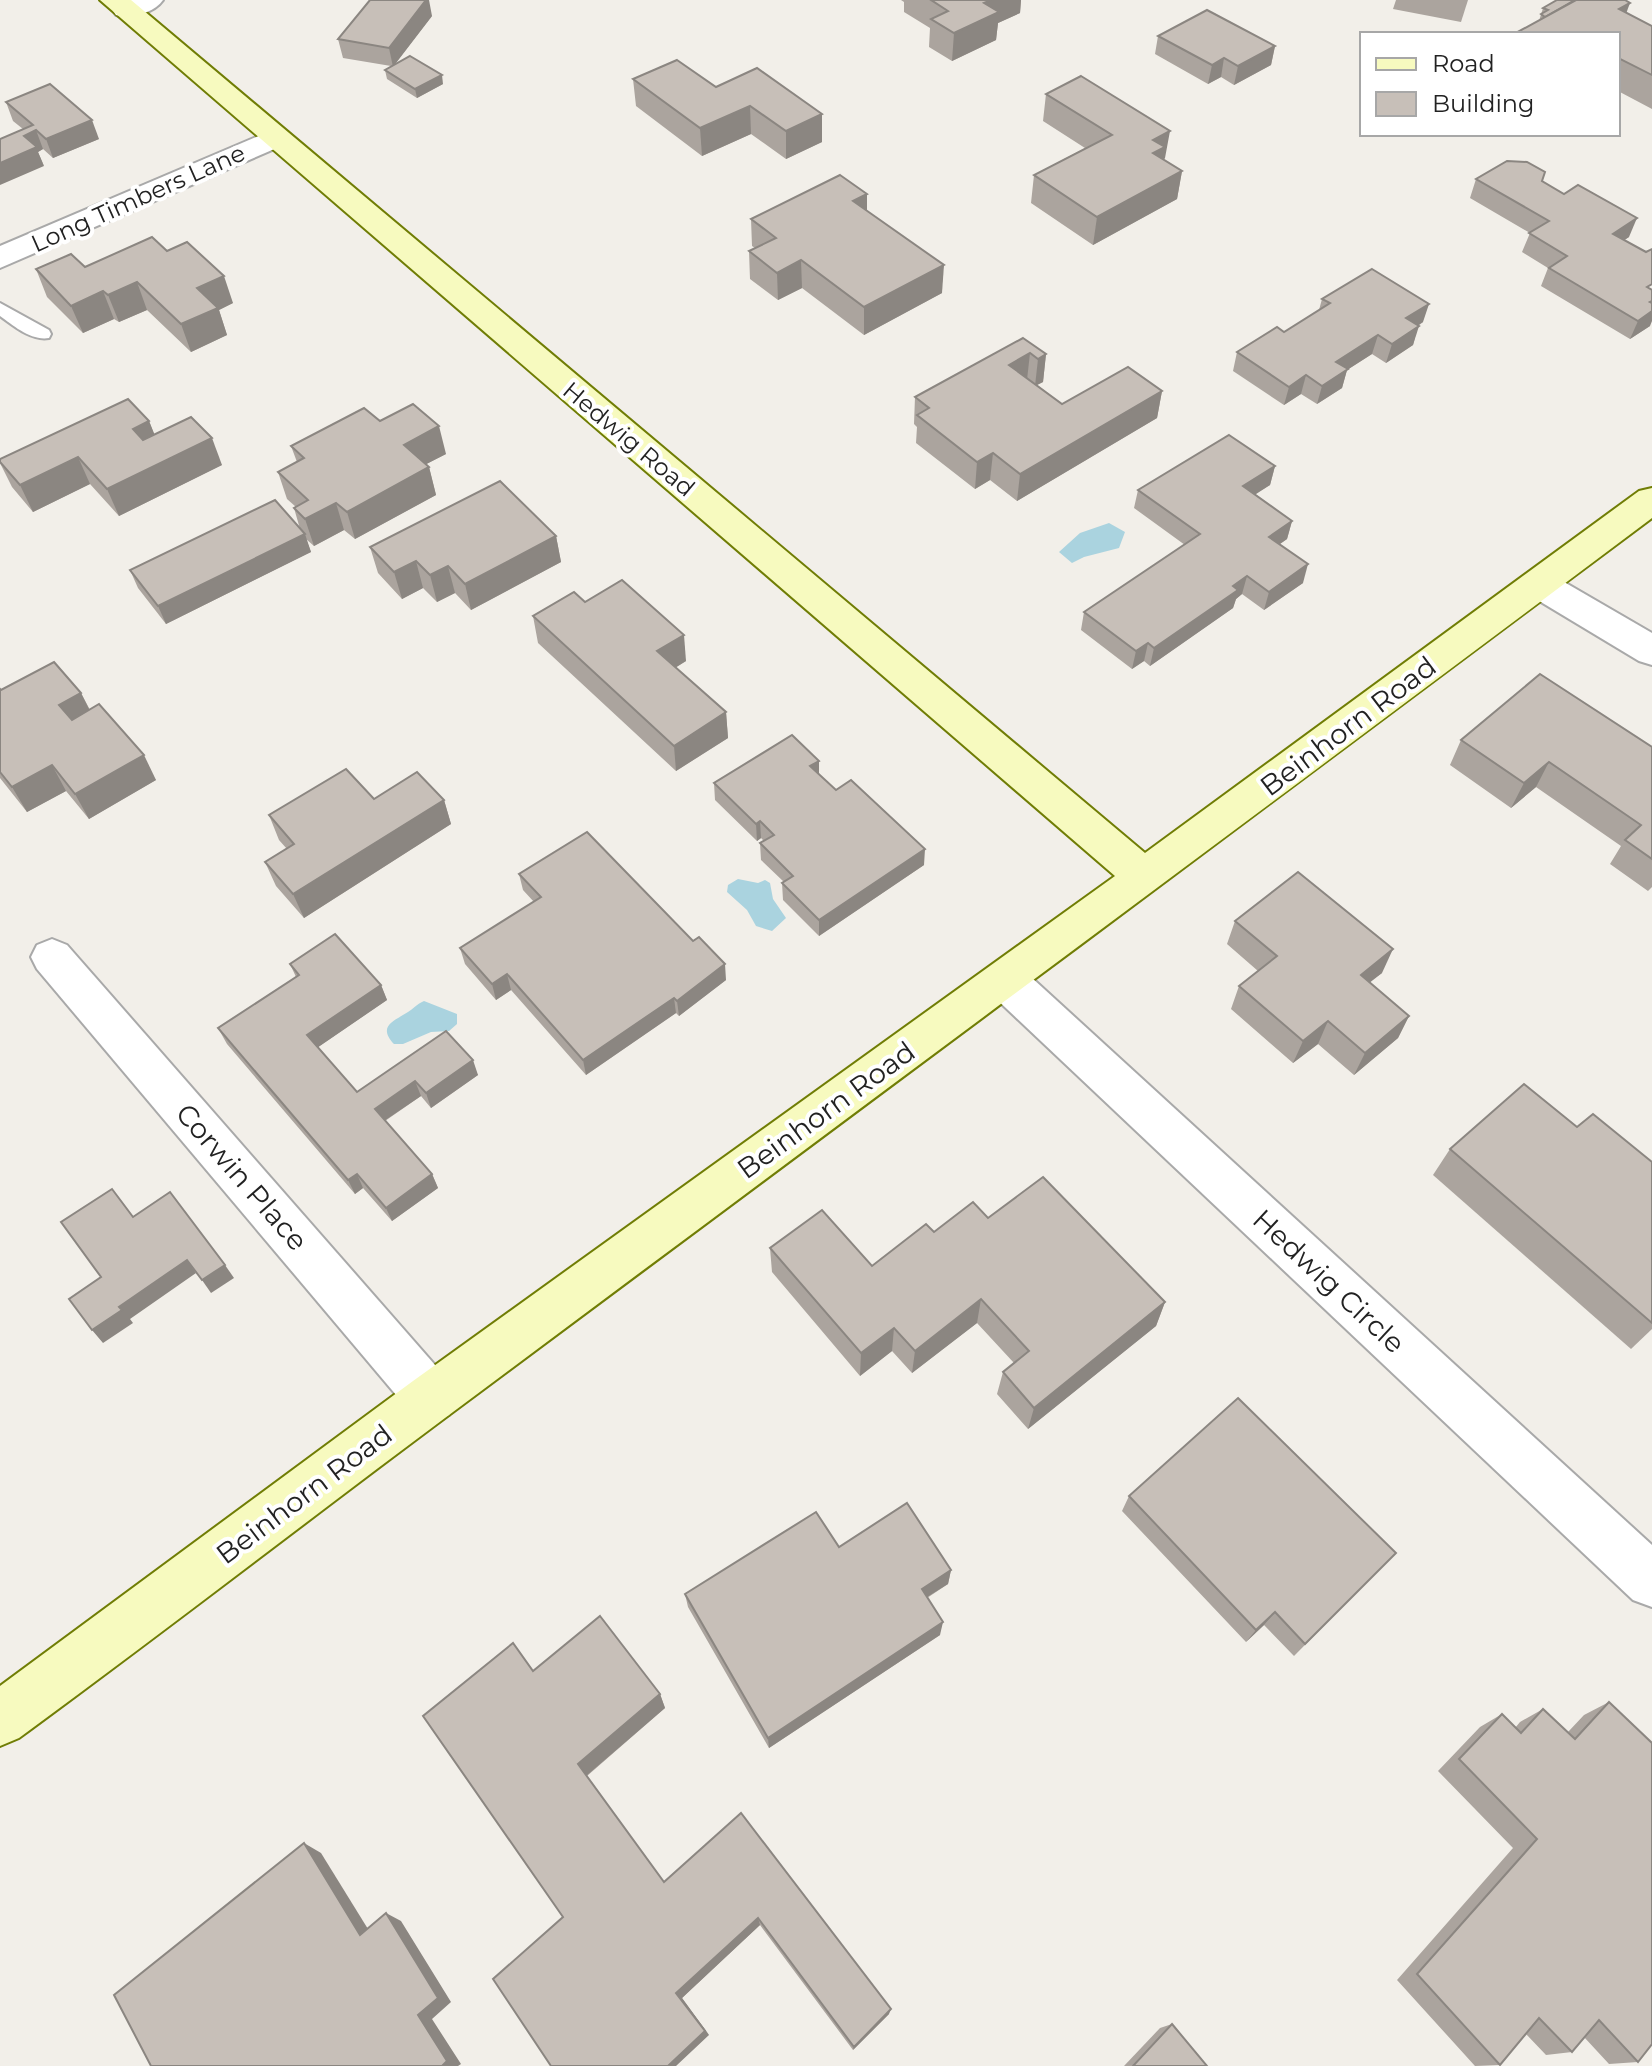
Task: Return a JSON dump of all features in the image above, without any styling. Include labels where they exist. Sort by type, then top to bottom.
[{"type":"street","name":"Hedwig Road","points":[[130,3],[275,138],[1040,785],[1145,878]]},
{"type":"street","name":"Long Timbers Lane","points":[[0,258],[275,138]]},
{"type":"street","name":"Beinhorn Road","points":[[0,1719],[184,1585],[431,1398],[1145,878],[1652,500]]},
{"type":"street","points":[[1539,584],[1652,651]]},
{"type":"street","name":"Corwin Place","points":[[52,957],[431,1398]]},
{"type":"street","name":"Hedwig Circle","points":[[1005,980],[1652,1581]]},
{"type":"lane","points":[[0,308],[25,326],[43,334]]},
{"type":"water","points":[[1109,523],[1125,532],[1119,548],[1072,563],[1059,552],[1080,533]]},
{"type":"water","points":[[738,879],[770,883],[773,899],[786,918],[772,931],[756,926],[747,910],[727,892],[728,885]]},
{"type":"water","points":[[424,1001],[457,1014],[457,1024],[449,1031],[431,1032],[403,1044],[394,1044],[387,1033],[389,1025]]},
{"type":"building","points":[[370,0],[426,0],[389,48],[338,39]]},
{"type":"building","points":[[931,0],[991,0],[984,3],[999,12],[954,33],[931,19],[948,11]]},
{"type":"building","points":[[1557,0],[1575,0],[1545,17],[1541,14],[1548,10],[1543,8]]},
{"type":"building","points":[[1576,0],[1625,0],[1630,3],[1619,9],[1652,26],[1652,75],[1620,59],[1620,32],[1518,32]]},
{"type":"building","points":[[1207,10],[1275,46],[1238,66],[1224,58],[1212,65],[1158,36]]},
{"type":"building","points":[[410,56],[442,75],[415,89],[385,70]]},
{"type":"building","points":[[677,60],[716,87],[757,68],[822,114],[786,131],[750,106],[700,128],[633,79]]},
{"type":"building","points":[[1081,76],[1170,131],[1153,140],[1165,147],[1153,153],[1182,171],[1097,217],[1034,175],[1112,135],[1046,94]]},
{"type":"building","points":[[50,84],[92,120],[46,139],[36,130],[24,136],[37,147],[0,163],[0,139],[33,125],[6,102]]},
{"type":"building","points":[[1507,161],[1527,162],[1545,172],[1542,181],[1564,194],[1578,185],[1637,218],[1613,234],[1646,252],[1652,249],[1652,284],[1647,287],[1652,290],[1652,311],[1638,321],[1549,268],[1567,256],[1529,233],[1549,221],[1476,179]]},
{"type":"building","points":[[840,175],[867,194],[853,201],[944,265],[864,307],[801,260],[777,273],[749,251],[776,238],[751,219]]},
{"type":"building","points":[[152,237],[167,251],[187,242],[224,276],[197,288],[218,308],[181,324],[137,282],[108,295],[103,291],[71,306],[36,269],[71,254],[85,267]]},
{"type":"building","points":[[1372,269],[1429,304],[1406,318],[1419,326],[1392,344],[1378,335],[1336,362],[1348,369],[1322,386],[1306,375],[1289,387],[1237,352],[1277,327],[1284,332],[1330,303],[1322,299]]},
{"type":"building","points":[[1023,338],[1046,354],[1038,359],[1030,353],[1009,365],[1062,404],[1128,367],[1162,391],[1020,474],[993,453],[977,462],[917,415],[929,408],[915,397]]},
{"type":"building","points":[[128,399],[149,421],[133,429],[143,440],[191,417],[212,438],[107,489],[78,457],[20,485],[0,462],[0,459]]},
{"type":"building","points":[[413,404],[439,426],[404,445],[429,467],[347,512],[336,503],[305,519],[294,508],[308,500],[278,472],[304,458],[291,446],[364,408],[380,421]]},
{"type":"building","points":[[1229,435],[1275,466],[1243,486],[1292,521],[1269,537],[1308,564],[1269,592],[1247,576],[1233,586],[1238,590],[1154,648],[1148,643],[1136,651],[1084,612],[1200,534],[1138,490]]},
{"type":"building","points":[[500,481],[556,536],[465,584],[448,566],[430,575],[416,561],[394,572],[370,547]]},
{"type":"building","points":[[275,500],[305,534],[158,606],[130,570]]},
{"type":"building","points":[[622,580],[684,635],[657,651],[726,712],[674,746],[533,616],[574,592],[585,602]]},
{"type":"building","points":[[54,662],[81,693],[59,705],[72,720],[99,704],[144,755],[75,794],[52,765],[12,787],[0,772],[0,689]]},
{"type":"building","points":[[1540,674],[1652,747],[1652,859],[1625,840],[1641,825],[1549,762],[1524,783],[1461,740]]},
{"type":"building","points":[[792,735],[819,761],[810,766],[836,790],[851,780],[925,849],[819,920],[782,883],[793,876],[760,843],[774,835],[760,821],[756,824],[714,783]]},
{"type":"building","points":[[346,769],[374,799],[417,772],[444,800],[293,894],[265,862],[294,844],[269,815]]},
{"type":"building","points":[[587,832],[693,941],[699,937],[725,964],[677,1001],[674,998],[583,1060],[507,974],[492,984],[460,948],[541,897],[519,874]]},
{"type":"building","points":[[1298,872],[1393,949],[1361,975],[1409,1016],[1365,1053],[1328,1021],[1303,1041],[1239,986],[1277,956],[1235,921]]},
{"type":"building","points":[[335,934],[381,985],[307,1035],[357,1092],[446,1031],[473,1060],[426,1093],[415,1081],[375,1109],[432,1174],[386,1208],[357,1174],[348,1180],[218,1028],[299,975],[290,964]]},
{"type":"building","points":[[1524,1084],[1577,1127],[1593,1114],[1652,1162],[1652,1323],[1450,1149]]},
{"type":"building","points":[[1043,1177],[1165,1302],[1034,1408],[1003,1372],[1029,1351],[981,1299],[915,1351],[894,1328],[861,1353],[770,1248],[822,1210],[872,1266],[926,1224],[934,1232],[973,1202],[988,1218]]},
{"type":"building","points":[[112,1189],[133,1217],[170,1192],[225,1265],[202,1280],[187,1260],[119,1307],[122,1310],[92,1330],[69,1299],[101,1277],[61,1222]]},
{"type":"building","points":[[1238,1398],[1396,1553],[1305,1644],[1275,1612],[1256,1630],[1129,1496]]},
{"type":"building","points":[[907,1503],[951,1570],[922,1589],[943,1622],[768,1738],[685,1594],[816,1512],[839,1547]]},
{"type":"building","points":[[600,1616],[660,1694],[578,1764],[664,1882],[741,1813],[891,2009],[854,2047],[758,1918],[676,1993],[705,2031],[668,2066],[551,2066],[493,1979],[563,1917],[423,1716],[513,1643],[533,1671]]},
{"type":"building","points":[[1609,1702],[1652,1743],[1652,2044],[1638,2062],[1599,2020],[1572,2052],[1539,2018],[1500,2065],[1417,1974],[1537,1839],[1459,1759],[1502,1714],[1521,1733],[1543,1709],[1575,1739]]},
{"type":"building","points":[[304,1843],[360,1935],[386,1913],[438,1998],[418,2015],[447,2061],[442,2066],[151,2066],[114,1995]]},
{"type":"building","points":[[1172,2024],[1207,2066],[1133,2066]]}]
